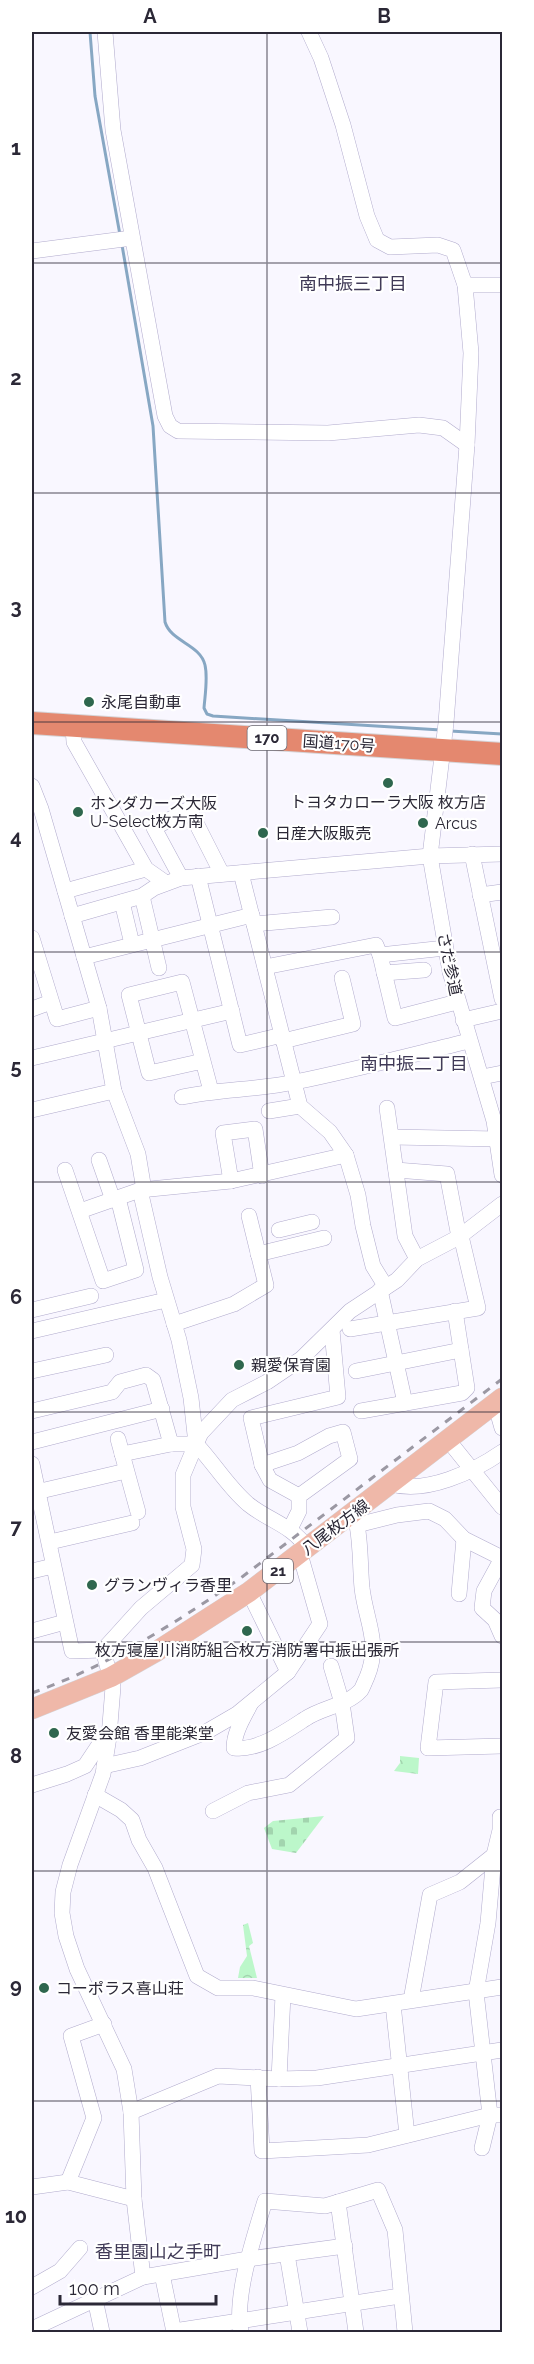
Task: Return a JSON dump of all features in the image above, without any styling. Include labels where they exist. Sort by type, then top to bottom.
[{"type":"highway","name":"国道170号","points":[[32,723],[73,727],[445,736],[502,754]]},
{"type":"main road","name":"八尾枚方線","points":[[32,1709],[111,1677],[157,1651],[249,1592],[299,1541],[353,1521],[391,1484],[499,1400]]},
{"type":"street","points":[[105,32],[113,130],[126,239],[165,416],[170,426],[178,431],[328,433],[419,425],[443,428],[467,445]]},
{"type":"street","name":"さだ参道","points":[[309,32],[321,58],[367,216],[377,240],[390,247],[438,245],[453,249],[465,285],[471,353],[467,445],[445,736],[430,856],[445,948],[457,1002],[498,1120],[502,1174]]},
{"type":"street","points":[[32,251],[126,239]]},
{"type":"street","points":[[465,285],[502,285]]},
{"type":"street","points":[[73,727],[74,742],[146,869]]},
{"type":"street","points":[[32,786],[99,1008],[114,1091],[138,1154],[142,1190],[166,1300],[174,1324],[191,1398],[196,1444],[232,1488],[249,1504],[299,1541]]},
{"type":"street","points":[[174,880],[154,828],[189,809],[222,874]]},
{"type":"street","points":[[472,854],[480,895],[495,933],[502,999]]},
{"type":"street","points":[[72,916],[142,896],[174,880],[198,876],[430,856],[502,855]]},
{"type":"street","points":[[65,891],[146,869],[174,880]]},
{"type":"street","points":[[241,873],[300,1106],[330,1132],[346,1155],[358,1195],[373,1266],[383,1289],[405,1403]]},
{"type":"street","points":[[198,876],[240,1045],[353,1024],[342,978]]},
{"type":"street","points":[[480,895],[502,892]]},
{"type":"street","points":[[142,896],[159,968]]},
{"type":"street","points":[[122,902],[132,944]]},
{"type":"street","points":[[84,957],[210,924],[332,917]]},
{"type":"street","points":[[32,938],[35,962],[57,1019],[99,1008]]},
{"type":"street","points":[[265,967],[376,945],[395,1018],[457,1002]]},
{"type":"street","points":[[380,955],[445,948]]},
{"type":"street","points":[[384,973],[424,970]]},
{"type":"street","points":[[202,1061],[150,1073],[129,995],[182,982],[211,1091]]},
{"type":"street","points":[[32,1009],[51,1002]]},
{"type":"street","points":[[32,1058],[232,1011]]},
{"type":"street","points":[[463,1020],[502,1011]]},
{"type":"street","points":[[182,1097],[211,1091],[294,1082],[469,1041]]},
{"type":"street","points":[[482,1077],[502,1073]]},
{"type":"street","points":[[32,1110],[114,1091]]},
{"type":"street","points":[[269,1111],[300,1106]]},
{"type":"street","points":[[387,1108],[405,1236],[417,1259]]},
{"type":"street","points":[[231,1181],[223,1133],[255,1129],[262,1176]]},
{"type":"street","points":[[392,1137],[498,1139]]},
{"type":"street","points":[[80,1210],[142,1190],[262,1176],[346,1155]]},
{"type":"street","points":[[65,1170],[103,1281],[136,1270],[116,1199],[99,1160]]},
{"type":"street","points":[[350,1329],[478,1308],[447,1174],[396,1170]]},
{"type":"street","points":[[32,1464],[35,1492],[50,1542],[53,1566],[72,1651],[103,1650],[141,1608],[192,1565],[194,1549],[183,1507],[183,1475],[201,1433],[232,1400],[267,1382],[301,1359],[350,1311],[397,1280],[417,1259],[460,1236],[502,1204]]},
{"type":"street","points":[[174,1324],[234,1304],[266,1285],[249,1216]]},
{"type":"street","points":[[279,1230],[306,1223],[305,1243]]},
{"type":"street","points":[[258,1254],[324,1238]]},
{"type":"street","points":[[32,1310],[91,1296]]},
{"type":"street","points":[[32,1331],[166,1300]]},
{"type":"street","points":[[361,1411],[462,1393],[467,1388],[454,1311]]},
{"type":"street","points":[[299,1496],[270,1480],[262,1465],[251,1418],[338,1397],[332,1330]]},
{"type":"street","points":[[356,1371],[461,1350]]},
{"type":"street","points":[[32,1371],[106,1355]]},
{"type":"street","points":[[32,1412],[112,1392],[120,1382],[146,1375],[153,1380],[171,1444]]},
{"type":"street","points":[[499,1400],[502,1428]]},
{"type":"street","points":[[32,1442],[162,1409]]},
{"type":"street","points":[[262,1465],[298,1454],[328,1436],[343,1432],[350,1459],[299,1496]]},
{"type":"street","points":[[50,1542],[135,1517],[118,1439]]},
{"type":"street","points":[[448,1440],[502,1507]]},
{"type":"street","points":[[122,1454],[171,1444],[196,1444]]},
{"type":"street","points":[[391,1484],[403,1487],[451,1479],[473,1470],[502,1452]]},
{"type":"street","points":[[35,1492],[126,1471]]},
{"type":"street","points":[[104,1766],[140,1758],[206,1732],[237,1714],[288,1672],[320,1624],[299,1541],[299,1496]]},
{"type":"street","points":[[251,1703],[238,1728],[234,1748],[253,1747],[314,1713],[342,1703],[361,1689],[374,1652],[374,1640],[362,1587],[361,1544],[353,1521],[429,1511],[445,1519],[464,1539],[502,1558],[484,1591],[482,1608],[495,1620],[502,1636]]},
{"type":"street","points":[[459,1594],[464,1539]]},
{"type":"street","points":[[32,1571],[53,1566]]},
{"type":"street","points":[[249,1592],[288,1672]]},
{"type":"street","points":[[32,1631],[65,1622]]},
{"type":"street","points":[[103,1650],[113,1687],[104,1766],[70,1865],[63,1892],[62,1913],[66,1936],[77,1969],[124,2069],[131,2112],[134,2199],[143,2277]]},
{"type":"street","points":[[213,1811],[248,1793],[289,1785],[347,1738],[342,1703],[332,1666]]},
{"type":"street","points":[[502,1680],[436,1682],[428,1748],[502,1746]]},
{"type":"street","points":[[32,1785],[85,1766],[109,1729]]},
{"type":"street","points":[[95,1795],[121,1810],[132,1820],[139,1840],[155,1868],[197,1976],[218,1988],[253,1988],[356,2009],[502,1987]]},
{"type":"street","points":[[482,2148],[496,2115],[476,1992],[495,1922],[494,1855],[500,1830],[500,1817]]},
{"type":"street","points":[[411,2000],[430,1895],[460,1882],[494,1855]]},
{"type":"street","points":[[279,2079],[283,1995]]},
{"type":"street","points":[[393,2004],[407,2135]]},
{"type":"street","points":[[68,2182],[94,2118],[71,2036],[104,2024]]},
{"type":"street","points":[[131,2112],[218,2076],[317,2078],[502,2050]]},
{"type":"street","points":[[258,2077],[262,2151],[368,2145],[496,2115]]},
{"type":"street","points":[[32,2187],[68,2182],[134,2199]]},
{"type":"street","points":[[240,2327],[248,2259],[265,2201],[325,2206],[378,2190],[395,2230],[405,2332]]},
{"type":"street","points":[[338,2202],[356,2332]]},
{"type":"street","points":[[32,2329],[143,2277],[248,2259],[345,2246]]},
{"type":"street","points":[[32,2287],[60,2271],[80,2248]]},
{"type":"street","points":[[287,2254],[300,2332]]},
{"type":"street","points":[[162,2274],[174,2332],[240,2327],[296,2311],[400,2296]]},
{"type":"street","points":[[95,2299],[102,2332]]},
{"type":"green space","points":[[400,1756],[419,1758],[418,1774],[394,1771],[400,1763]]},
{"type":"green space","points":[[324,1816],[296,1853],[272,1849],[264,1828],[273,1821]]},
{"type":"green space","points":[[248,1923],[253,1943],[249,1946],[257,1978],[238,1978],[240,1967],[247,1956],[243,1925]]},
{"type":"waterway","points":[[90,32],[95,96],[120,235]]},
{"type":"waterway","points":[[122,245],[153,426],[165,622],[173,634],[192,647],[202,658],[206,670],[204,708],[207,714],[441,730]]},
{"type":"waterway","points":[[450,731],[502,734]]},
{"type":"railway","points":[[32,1693],[114,1657],[167,1627],[217,1594],[502,1379]]},
{"type":"place","name":"永尾自動車","points":[[89,702]]},
{"type":"place","name":"トヨタカローラ大阪 枚方店","points":[[388,783]]},
{"type":"place","name":"ホンダカーズ大阪 U-Select枚方南","points":[[78,812]]},
{"type":"place","name":"Arcus","points":[[423,823]]},
{"type":"place","name":"日産大阪販売","points":[[263,833]]},
{"type":"place","name":"親愛保育園","points":[[239,1365]]},
{"type":"place","name":"グランヴィラ香里","points":[[92,1585]]},
{"type":"place","name":"枚方寝屋川消防組合枚方消防署中振出張所","points":[[247,1631]]},
{"type":"place","name":"友愛会館 香里能楽堂","points":[[54,1733]]},
{"type":"place","name":"コーポラス喜山荘","points":[[44,1988]]},
{"type":"district","name":"南中振三丁目","points":[[353,284]]},
{"type":"district","name":"南中振二丁目","points":[[414,1064]]},
{"type":"district","name":"香里園山之手町","points":[[158,2252]]}]
